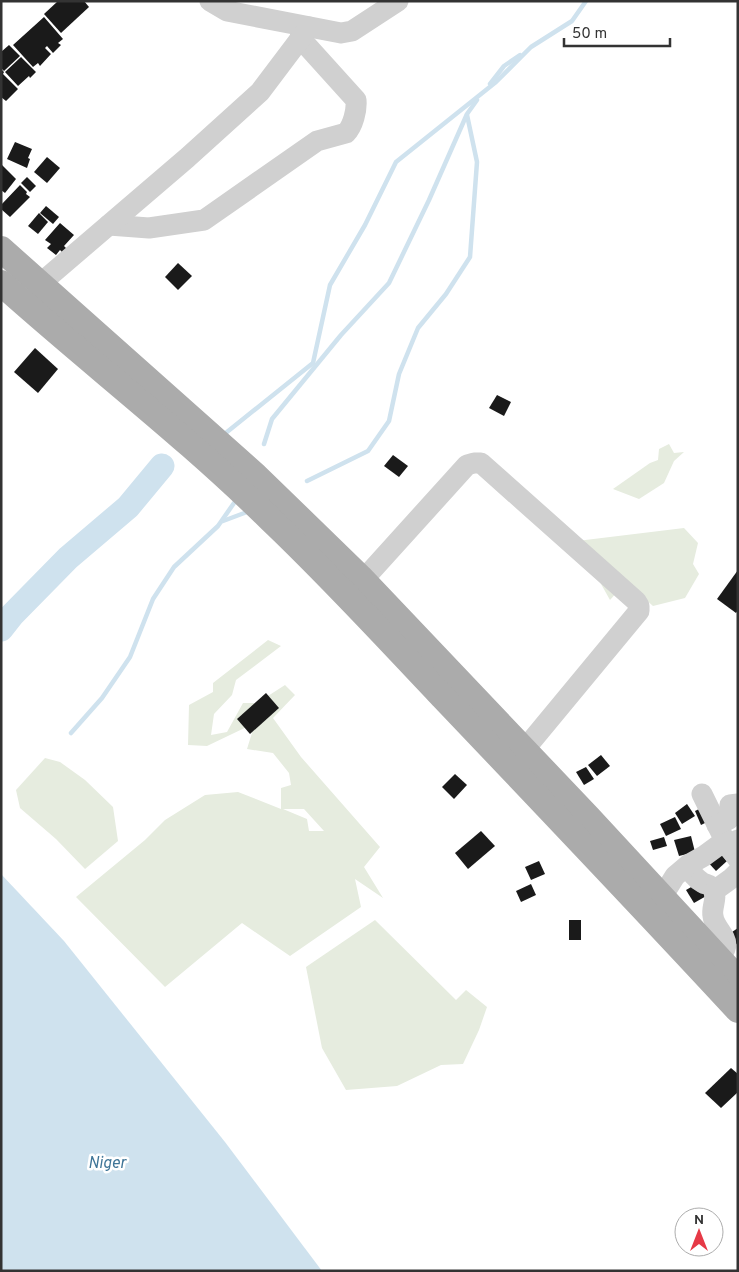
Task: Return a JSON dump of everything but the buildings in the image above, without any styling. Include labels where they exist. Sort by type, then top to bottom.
[{"type":"main road","points":[[1,249],[40,284],[55,315]]},
{"type":"main road","points":[[1,283],[55,315],[256,476],[439,677],[655,906],[717,958],[738,979]]},
{"type":"main road","points":[[439,677],[524,750],[655,906],[738,1010]]},
{"type":"street","points":[[210,1],[227,11],[305,32],[352,31],[398,1]]},
{"type":"street","points":[[109,224],[149,228],[204,220],[318,141],[346,134],[356,108],[356,100],[305,32]]},
{"type":"street","points":[[40,284],[260,92],[305,32]]},
{"type":"street","points":[[356,584],[467,465],[480,463],[636,601],[639,606],[638,611],[524,750]]},
{"type":"street","points":[[702,794],[717,825],[734,848]]},
{"type":"street","points":[[717,825],[729,819],[730,805],[738,804]]},
{"type":"street","points":[[655,906],[675,876],[688,865],[719,845],[734,848]]},
{"type":"street","points":[[688,865],[696,878],[711,886],[716,896],[713,918],[725,940],[726,946],[722,954],[717,958]]},
{"type":"street","points":[[714,890],[738,872]]},
{"type":"shaded area","points":[[669,444],[674,453],[684,452],[674,461],[664,483],[639,499],[613,489],[650,463],[658,460],[659,449]]},
{"type":"shaded area","points":[[684,528],[698,543],[693,564],[699,574],[685,598],[653,606],[626,582],[610,600],[577,541]]},
{"type":"shaded area","points":[[268,640],[281,646],[236,680],[232,695],[214,714],[211,735],[227,732],[243,703],[257,703],[285,685],[295,695],[273,718],[301,757],[380,847],[364,867],[383,898],[355,879],[361,907],[290,956],[242,923],[165,987],[76,897],[145,840],[165,820],[205,795],[238,792],[281,809],[281,788],[291,785],[289,773],[273,753],[247,749],[255,723],[207,746],[188,745],[189,705],[213,692],[213,683]],"holes":[[[283,809],[304,809],[324,831],[309,831],[307,819]]]},
{"type":"shaded area","points":[[45,758],[60,762],[85,780],[113,807],[118,841],[85,869],[56,839],[20,808],[16,790]]},
{"type":"shaded area","points":[[375,920],[456,1000],[466,990],[487,1007],[479,1030],[463,1064],[441,1065],[397,1086],[346,1090],[322,1048],[306,967]]},
{"type":"water","name":"Niger","points":[[1,874],[64,941],[225,1142],[322,1271],[1,1271]]},
{"type":"waterway","points":[[222,436],[313,363],[330,285],[365,225],[396,162],[496,82],[531,47],[572,21],[586,1]]},
{"type":"waterway","points":[[490,84],[504,66],[520,55]]},
{"type":"waterway","points":[[264,444],[272,419],[341,335],[389,283],[429,200],[467,114],[477,100]]},
{"type":"waterway","points":[[307,481],[368,451],[389,421],[399,374],[418,328],[446,294],[470,257],[477,162],[467,115]]},
{"type":"waterway","points":[[1,629],[12,615],[68,558],[128,507],[162,466]]},
{"type":"waterway","points":[[71,733],[102,698],[130,657],[153,599],[174,567],[218,526],[234,503]]},
{"type":"waterway","points":[[223,521],[247,512]]}]
